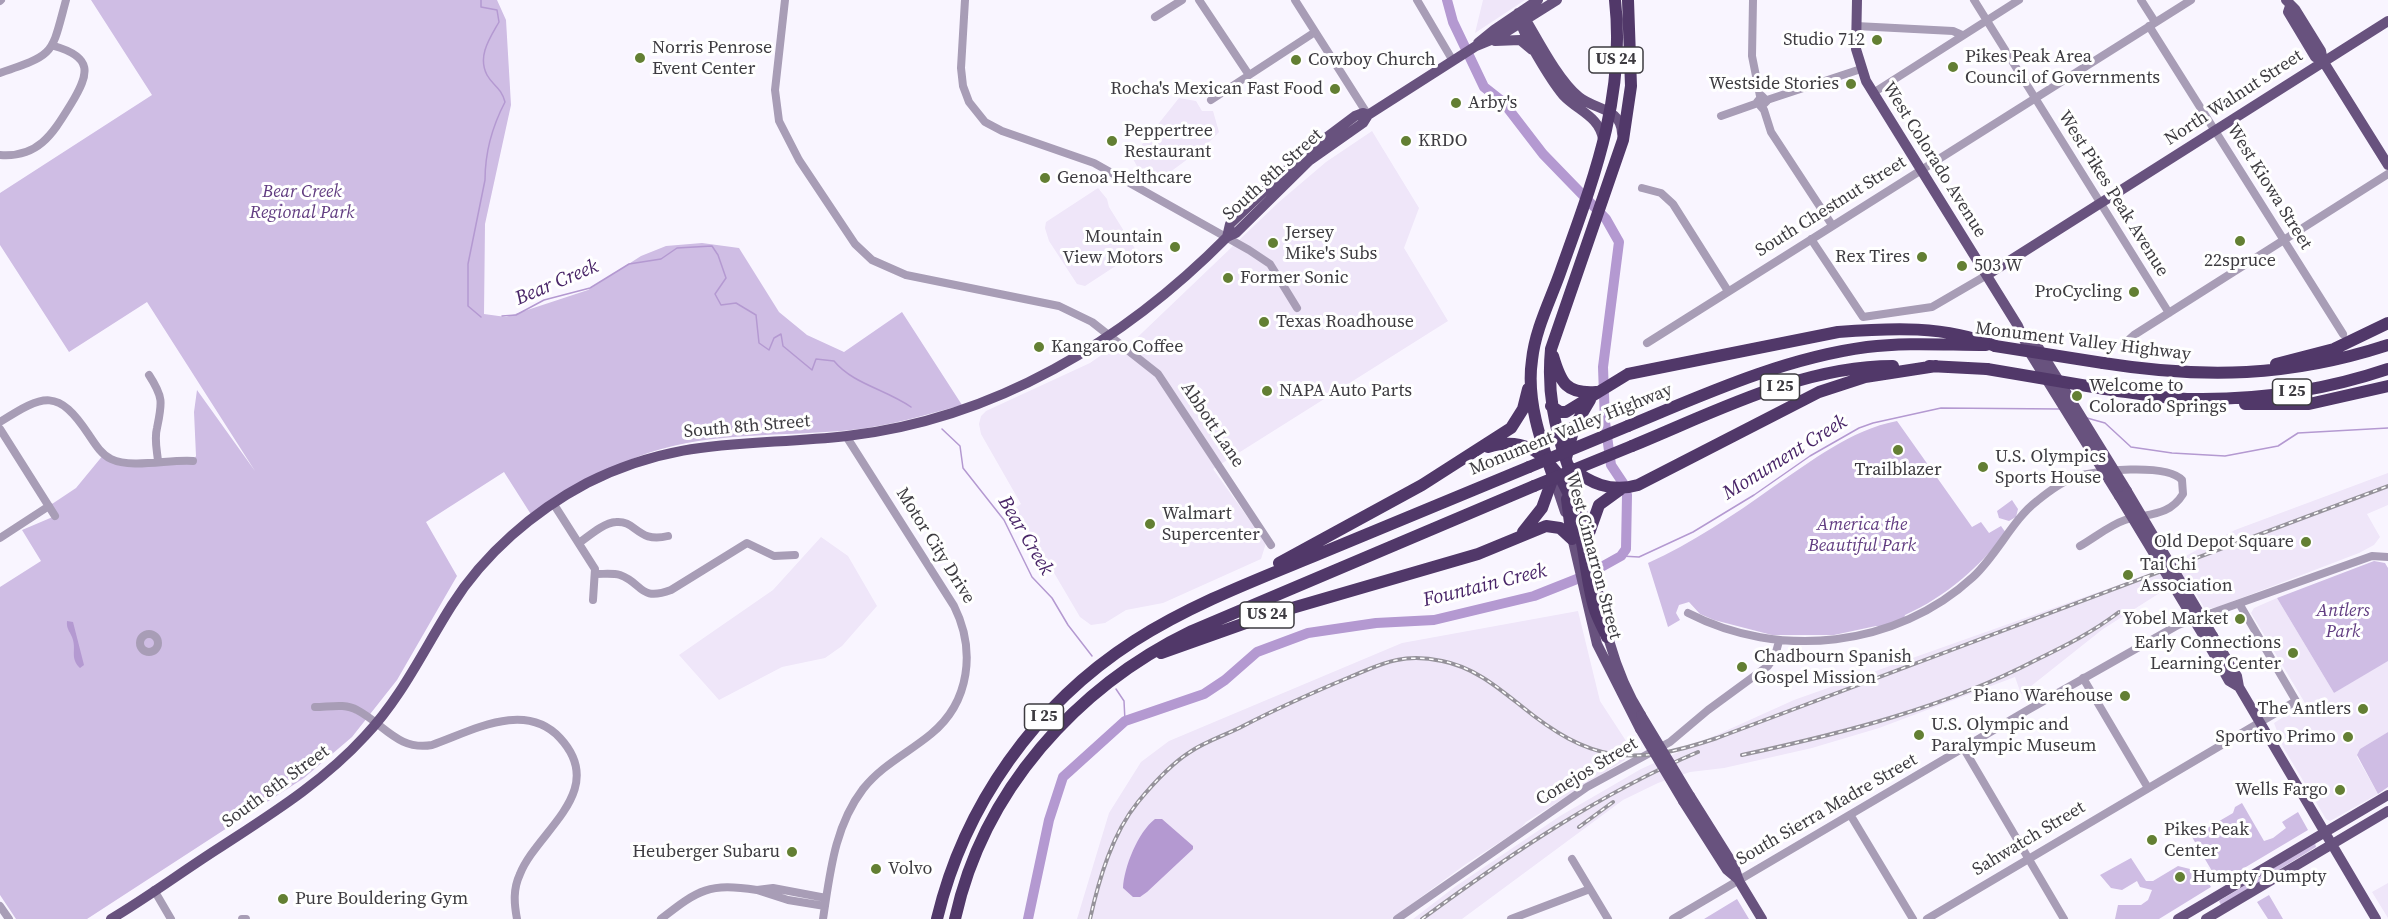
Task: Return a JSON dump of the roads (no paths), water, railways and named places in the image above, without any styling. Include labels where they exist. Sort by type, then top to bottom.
[{"type":"highway","name":"West Cimarron Street","points":[[1559,465],[1549,376],[1551,349],[1623,140],[1631,86],[1629,0]]},
{"type":"highway","name":"West Cimarron Street","points":[[1559,465],[1535,416],[1531,375],[1535,344],[1604,146],[1611,112],[1617,47],[1615,2]]},
{"type":"highway","points":[[2197,374],[2276,364],[2322,352],[2354,340],[2388,323]]},
{"type":"highway","points":[[1551,405],[1560,412],[1566,412],[1621,377],[1652,368],[1838,332],[1870,330],[1950,332],[1995,346]]},
{"type":"highway","name":"Monument Valley Highway","points":[[937,919],[957,855],[985,798],[1013,754],[1050,711],[1095,668],[1135,640],[1234,589],[1734,383],[1820,356],[1904,344],[1995,346],[2103,363],[2197,374],[2235,374],[2289,369],[2343,358],[2388,345]]},
{"type":"highway","points":[[1551,349],[1559,376],[1565,385],[1574,391],[1590,396]]},
{"type":"highway","points":[[1473,453],[1497,444],[1517,443],[1587,479],[1606,492],[1644,483],[1814,394],[1865,377],[1936,366]]},
{"type":"highway","name":"Monument Valley Highway","points":[[955,919],[973,862],[1008,792],[1033,758],[1073,712],[1105,684],[1135,663],[1192,630],[1534,486],[1797,382],[1861,368],[1936,366],[1987,369],[2105,389],[2193,399],[2294,392],[2353,380],[2388,369]]},
{"type":"highway","name":"US 24","points":[[1234,589],[1404,495],[1473,453],[1517,422],[1523,409],[1531,375]]},
{"type":"highway","points":[[2193,399],[2244,404],[2309,404],[2388,386]]},
{"type":"highway","points":[[1590,396],[1574,427],[1559,465],[1607,637]]},
{"type":"highway","name":"US 24","points":[[1135,663],[1268,615],[1484,552],[1520,535],[1539,515],[1559,465]]},
{"type":"highway","points":[[1578,536],[1606,492]]},
{"type":"highway","points":[[1520,535],[1553,526],[1578,536]]},
{"type":"main road","name":"South 8th Street","points":[[1476,46],[1488,42],[1521,19],[1538,0]]},
{"type":"main road","name":"South 8th Street","points":[[111,919],[301,793],[342,760],[376,724],[405,684],[451,606],[470,580],[515,533],[553,503],[612,472],[659,454],[684,448],[732,442],[846,436],[893,429],[953,412],[1032,380],[1110,337],[1167,294],[1227,237],[1236,233],[1309,161],[1363,123],[1368,115],[1476,46],[1488,34],[1557,0]]},
{"type":"main road","name":"West Colorado Avenue","points":[[1857,0],[1856,50],[1861,69],[1873,93],[2018,326],[2030,353],[2048,382],[2110,472]]},
{"type":"main road","points":[[2288,3],[2288,12],[2315,57],[2323,61],[2388,165]]},
{"type":"main road","points":[[1521,19],[1542,61],[1563,94],[1596,122],[1604,146]]},
{"type":"main road","points":[[1521,19],[1574,93],[1611,112],[1621,123],[1623,140]]},
{"type":"main road","name":"North Walnut Street","points":[[1987,275],[2388,21]]},
{"type":"main road","points":[[1488,42],[1520,40],[1542,61]]},
{"type":"main road","name":"West Colorado Avenue","points":[[2018,326],[2038,347],[2062,384],[2110,472],[2209,638],[2237,676],[2239,687],[2376,919]]},
{"type":"main road","name":"West Cimarron Street","points":[[1559,465],[1578,536]]},
{"type":"main road","name":"West Cimarron Street","points":[[1559,465],[1578,536],[1593,631],[1608,670],[1640,729],[1734,866],[1739,881],[1762,919]]},
{"type":"main road","name":"West Cimarron Street","points":[[1607,637],[1624,684],[1687,798]]},
{"type":"main road","points":[[2178,919],[2388,795]]},
{"type":"main road","points":[[2206,919],[2388,811]]},
{"type":"street","points":[[0,73],[40,58],[54,46],[66,0]]},
{"type":"street","name":"Abbott Lane","points":[[785,0],[775,73],[775,101],[779,121],[804,169],[863,254],[882,266],[928,281],[1059,306],[1085,317],[1158,374],[1271,545]]},
{"type":"street","points":[[965,0],[961,76],[969,102],[980,117],[1002,131],[1094,163],[1227,237],[1270,264],[1297,308]]},
{"type":"street","points":[[1155,17],[1182,0]]},
{"type":"street","points":[[1199,0],[1249,75]]},
{"type":"street","points":[[1295,0],[1368,115]]},
{"type":"street","points":[[1417,0],[1457,58]]},
{"type":"street","points":[[1753,0],[1752,56],[1768,127],[1832,225]]},
{"type":"street","name":"West Pikes Peak Avenue","points":[[1974,0],[2169,313]]},
{"type":"street","points":[[1873,93],[2019,0]]},
{"type":"street","name":"West Kiowa Street","points":[[2140,0],[2213,130],[2343,334]]},
{"type":"street","name":"South Chestnut Street","points":[[1647,343],[2191,0]]},
{"type":"street","points":[[1856,26],[1953,31],[1962,36]]},
{"type":"street","points":[[1211,100],[1315,32]]},
{"type":"street","points":[[0,155],[21,155],[46,141],[84,83],[85,69],[81,58],[71,51],[54,46]]},
{"type":"street","points":[[1721,116],[1861,69]]},
{"type":"street","points":[[2124,345],[2134,335],[2388,174]]},
{"type":"street","points":[[1642,188],[1661,193],[1673,204],[1728,291]]},
{"type":"street","points":[[1811,239],[1863,317],[1932,307],[1987,275]]},
{"type":"street","points":[[149,375],[158,390],[162,405],[156,435],[158,461]]},
{"type":"street","points":[[0,422],[29,404],[54,401],[74,413],[98,448],[110,458],[126,462],[193,461]]},
{"type":"street","points":[[0,429],[55,516]]},
{"type":"street","name":"Motor City Drive","points":[[823,919],[836,845],[853,805],[883,768],[930,735],[946,719],[960,693],[968,666],[966,635],[954,606],[846,436]]},
{"type":"street","points":[[1688,613],[1734,631],[1779,641],[1820,641],[1861,635],[1889,627],[1932,607],[1960,588],[1998,551],[2026,510],[2046,493],[2074,477],[2110,472],[2167,472],[2182,480],[2183,494],[2176,503],[2154,516],[2124,520],[2080,546]]},
{"type":"street","points":[[553,503],[597,574],[593,600]]},
{"type":"street","points":[[0,538],[49,506]]},
{"type":"street","points":[[579,543],[614,522],[627,524],[644,536],[668,536]]},
{"type":"street","points":[[597,574],[618,574],[641,590],[659,594],[671,590],[747,543],[774,556],[795,555]]},
{"type":"street","name":"South Sierra Madre Street","points":[[1673,919],[2083,678],[2178,625],[2195,617],[2240,605],[2372,556],[2388,557]]},
{"type":"street","points":[[2240,605],[2296,701],[2260,722]]},
{"type":"street","name":"Conejos Street","points":[[1397,919],[1587,787],[1670,742],[1708,710],[1768,666],[1775,656],[1779,641]]},
{"type":"street","points":[[2083,678],[2148,788]]},
{"type":"street","points":[[315,707],[348,706],[398,740],[425,746],[496,723],[522,719],[546,728],[565,744],[575,772],[573,798],[565,812],[532,853],[520,874],[514,894],[517,919]]},
{"type":"street","name":"Sahwatch Street","points":[[1927,919],[2260,722]]},
{"type":"street","points":[[1964,749],[2064,919]]},
{"type":"street","points":[[1851,816],[1914,919]]},
{"type":"street","points":[[1572,859],[1608,919]]},
{"type":"street","points":[[661,919],[686,899],[711,888],[730,886],[758,890],[773,888],[826,902]]},
{"type":"street","points":[[1511,919],[1590,889]]},
{"type":"street","points":[[154,890],[171,919]]},
{"type":"street","points":[[2213,898],[2220,911]]},
{"type":"street","points":[[0,906],[9,919]]},
{"type":"waterway","name":"Bear Creek","points":[[481,0],[481,7],[497,10],[499,22],[486,47],[483,61],[489,79],[501,93],[505,102],[493,130],[488,150],[485,180],[468,264],[468,306],[481,317]]},
{"type":"waterway","name":"Fountain Creek","points":[[1028,919],[1049,820],[1063,777],[1125,721],[1204,694],[1225,680],[1257,652],[1308,633],[1376,623],[1434,620],[1534,596],[1587,575],[1621,556],[1626,549],[1627,495],[1623,483],[1611,465],[1605,422],[1603,367],[1619,242],[1606,219],[1543,154],[1503,102],[1484,87],[1453,22],[1447,0]]},
{"type":"waterway","name":"Bear Creek","points":[[502,316],[516,315],[544,300],[590,288],[629,264],[661,259],[677,248],[712,246],[718,255],[726,278],[715,294],[721,305],[736,303],[756,315],[759,343],[769,350],[774,338],[781,334],[783,346],[812,370],[816,359],[834,361],[860,381],[911,407]]},
{"type":"waterway","name":"Monument Creek","points":[[1621,556],[1639,557],[1693,532],[1754,495],[1810,456],[1859,428],[1873,423],[1941,408],[2059,409]]},
{"type":"waterway","name":"Monument Creek","points":[[2087,418],[2105,423],[2131,447],[2172,453],[2225,456],[2278,446],[2298,433],[2388,428]]},
{"type":"waterway","name":"Bear Creek","points":[[942,429],[960,446],[963,468],[1004,520],[1032,577],[1052,598],[1068,625],[1092,656]]},
{"type":"waterway","name":"Bear Creek","points":[[1116,689],[1124,701],[1125,721]]},
{"type":"railway","points":[[1090,919],[1102,873],[1121,828],[1143,795],[1176,762],[1209,741],[1310,694],[1385,663],[1420,658],[1453,664],[1484,678],[1545,724],[1591,749],[1636,756],[1660,753],[1717,738],[2388,486]]},
{"type":"railway","points":[[1742,755],[1855,728],[1965,692],[2068,644],[2119,612]]},
{"type":"railway","points":[[1422,919],[1521,849],[1590,806],[1698,752]]},
{"type":"railway","points":[[1579,827],[1613,802]]},
{"type":"place","name":"Studio 712","points":[[1877,40]]},
{"type":"place","name":"Norris Penrose Event Center","points":[[640,58]]},
{"type":"place","name":"Cowboy Church","points":[[1296,60]]},
{"type":"place","name":"Pikes Peak Area Council of Governments","points":[[1953,67]]},
{"type":"place","name":"Westside Stories","points":[[1851,84]]},
{"type":"place","name":"Rocha's Mexican Fast Food","points":[[1335,89]]},
{"type":"place","name":"Arby's","points":[[1456,103]]},
{"type":"place","name":"Peppertree Restaurant","points":[[1112,141]]},
{"type":"place","name":"KRDO","points":[[1406,141]]},
{"type":"place","name":"Genoa Helthcare","points":[[1045,178]]},
{"type":"place","name":"22spruce","points":[[2240,241]]},
{"type":"place","name":"Jersey Mike's Subs","points":[[1273,243]]},
{"type":"place","name":"Mountain View Motors","points":[[1175,247]]},
{"type":"place","name":"Rex Tires","points":[[1922,257]]},
{"type":"place","name":"503 W","points":[[1962,266]]},
{"type":"place","name":"Former Sonic","points":[[1228,278]]},
{"type":"place","name":"ProCycling","points":[[2134,292]]},
{"type":"place","name":"Texas Roadhouse","points":[[1264,322]]},
{"type":"place","name":"Kangaroo Coffee","points":[[1039,347]]},
{"type":"place","name":"NAPA Auto Parts","points":[[1267,391]]},
{"type":"place","name":"Welcome to Colorado Springs","points":[[2077,396]]},
{"type":"place","name":"Trailblazer","points":[[1898,450]]},
{"type":"place","name":"U.S. Olympics Sports House","points":[[1983,467]]},
{"type":"place","name":"Walmart Supercenter","points":[[1150,524]]},
{"type":"place","name":"Old Depot Square","points":[[2306,542]]},
{"type":"place","name":"Tai Chi Association","points":[[2128,575]]},
{"type":"place","name":"Yobel Market","points":[[2240,619]]},
{"type":"place","name":"Early Connections Learning Center","points":[[2293,653]]},
{"type":"place","name":"Chadbourn Spanish Gospel Mission","points":[[1742,667]]},
{"type":"place","name":"Piano Warehouse","points":[[2125,696]]},
{"type":"place","name":"The Antlers","points":[[2363,709]]},
{"type":"place","name":"U.S. Olympic and Paralympic Museum","points":[[1919,735]]},
{"type":"place","name":"Sportivo Primo","points":[[2348,737]]},
{"type":"place","name":"Wells Fargo","points":[[2340,790]]},
{"type":"place","name":"Pikes Peak Center","points":[[2152,840]]},
{"type":"place","name":"Heuberger Subaru","points":[[792,852]]},
{"type":"place","name":"Volvo","points":[[876,869]]},
{"type":"place","name":"Humpty Dumpty","points":[[2180,877]]},
{"type":"place","name":"Pure Bouldering Gym","points":[[283,899]]},
{"type":"park label","name":"Bear Creek Regional Park","points":[[302,202]]},
{"type":"park label","name":"America the Beautiful Park","points":[[1862,535]]},
{"type":"park label","name":"Antlers Park","points":[[2343,621]]}]
